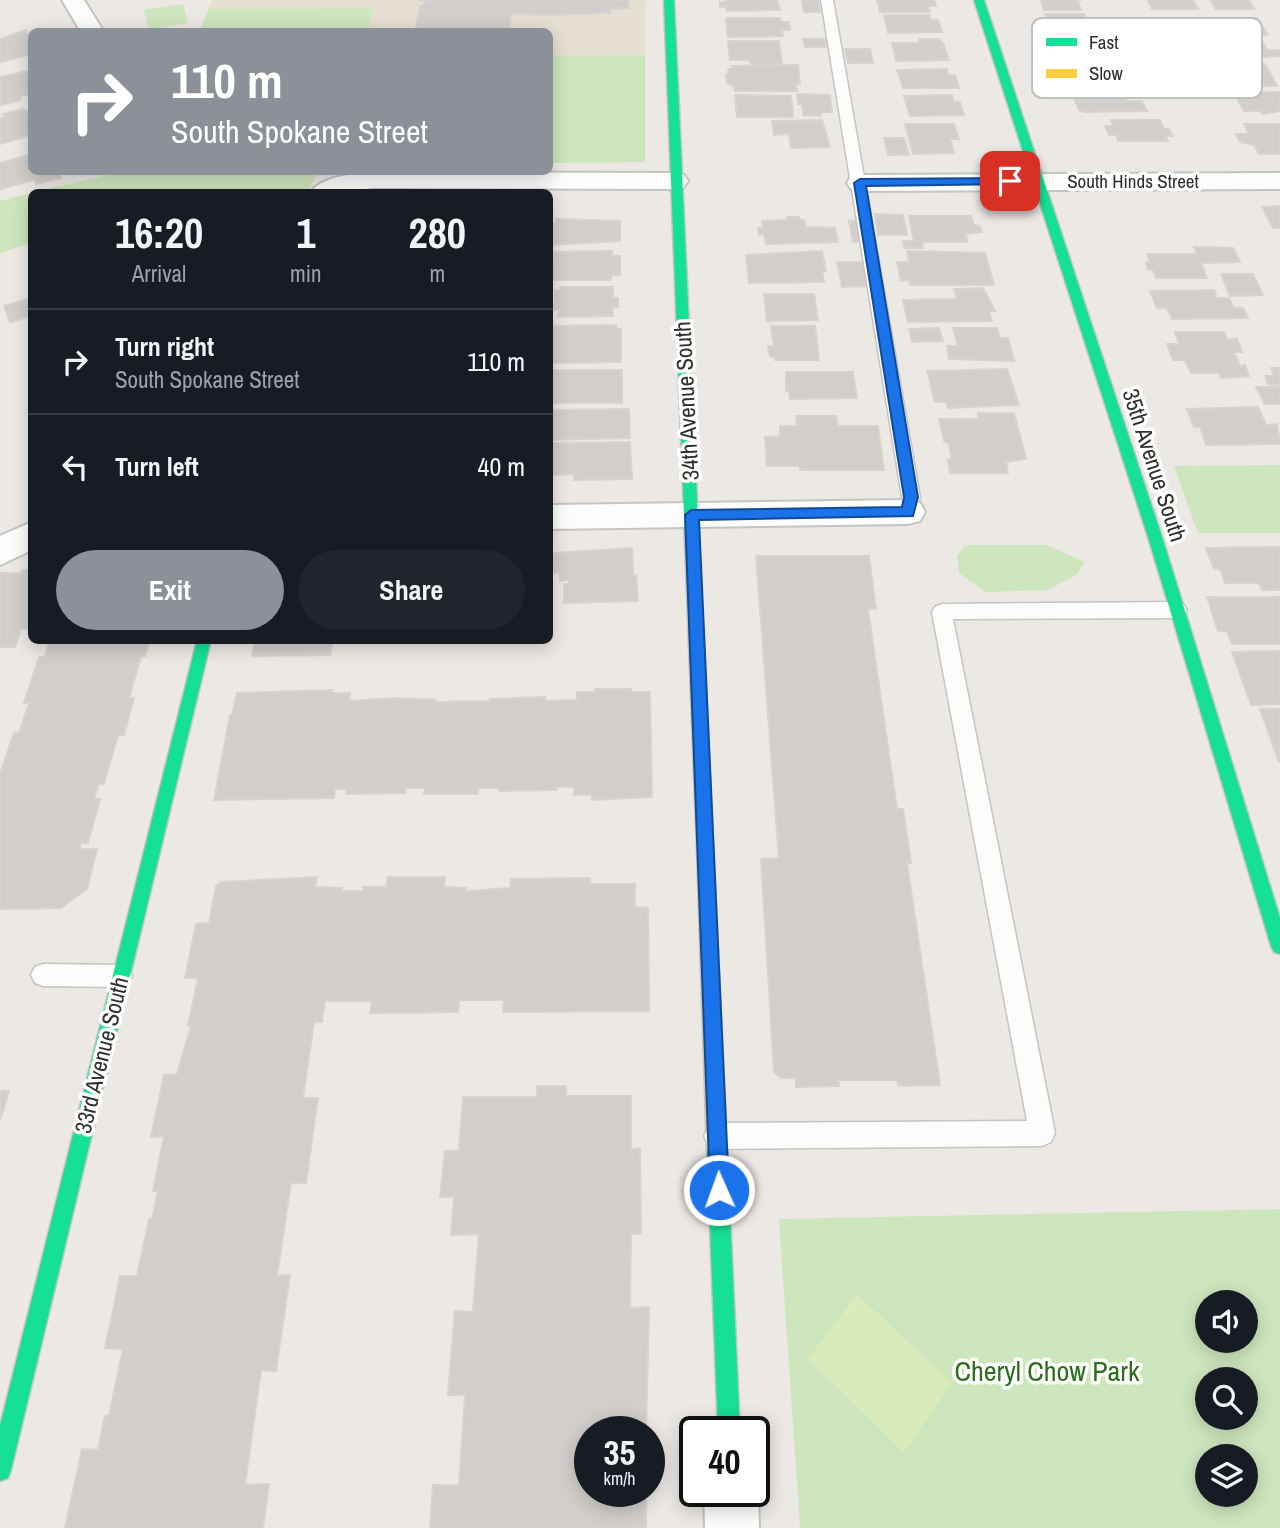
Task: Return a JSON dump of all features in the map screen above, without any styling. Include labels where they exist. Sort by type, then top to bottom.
[{"type":"street","points":[[73,0],[90,28]]},
{"type":"street","name":"34th Avenue South","points":[[669,0],[728,1416]]},
{"type":"street","name":"35th Avenue South","points":[[979,0],[1040,181],[1177,610],[1280,947]]},
{"type":"street","points":[[331,189],[351,182],[372,180],[675,181]]},
{"type":"street","name":"South Hinds Street","points":[[860,183],[1280,181]]},
{"type":"street","points":[[553,517],[908,512]]},
{"type":"street","points":[[0,552],[28,536]]},
{"type":"street","name":"33rd Avenue South","points":[[0,1470],[203,644]]},
{"type":"street","points":[[731,1507],[732,1528]]},
{"type":"lane","points":[[827,0],[911,497],[908,512]]},
{"type":"lane","points":[[717,1136],[1042,1133],[942,612],[1177,610]]},
{"type":"lane","points":[[43,975],[120,976]]},
{"type":"shaded area","points":[[212,0],[646,0],[645,55],[553,56],[553,28],[367,28],[371,8],[208,9]]},
{"type":"green space","points":[[183,4],[188,23],[148,28],[144,10]]},
{"type":"green space","points":[[372,8],[370,28],[201,28],[208,9]]},
{"type":"green space","points":[[645,55],[645,162],[553,163],[553,56]]},
{"type":"green space","points":[[109,175],[316,175],[309,189],[47,189]]},
{"type":"green space","points":[[28,194],[28,244],[0,253],[0,201]]},
{"type":"green space","points":[[1280,465],[1280,533],[1198,533],[1174,466]]},
{"type":"green space","points":[[965,545],[1047,545],[1085,562],[1076,575],[1048,590],[985,592],[959,573],[957,556]]},
{"type":"green space","name":"Cheryl Chow Park","points":[[1280,1209],[1280,1528],[800,1528],[779,1219]]},
{"type":"green space","points":[[857,1294],[952,1383],[904,1453],[808,1359]]},
{"type":"building","points":[[418,0],[628,0],[629,8],[610,9],[610,13],[511,14],[509,28],[416,28],[420,6],[424,5],[424,1]]},
{"type":"building","points":[[777,0],[780,10],[727,11],[726,7],[720,7],[720,2]]},
{"type":"building","points":[[802,0],[818,0],[820,12],[804,12]]},
{"type":"building","points":[[877,0],[934,0],[936,6],[928,6],[930,12],[880,12]]},
{"type":"building","points":[[1041,0],[1077,0],[1081,10],[1044,10]]},
{"type":"building","points":[[1148,0],[1193,0],[1198,9],[1152,9]]},
{"type":"building","points":[[1211,0],[1249,0],[1254,9],[1216,9]]},
{"type":"building","points":[[1045,14],[1084,14],[1086,18],[1047,18]]},
{"type":"building","points":[[884,15],[929,15],[931,20],[938,20],[942,32],[888,33]]},
{"type":"building","points":[[726,18],[780,18],[781,22],[789,22],[790,30],[782,30],[783,36],[728,37]]},
{"type":"building","points":[[26,30],[28,55],[0,62],[0,39]]},
{"type":"building","points":[[803,39],[827,39],[828,47],[805,47]]},
{"type":"building","points":[[919,39],[939,39],[949,60],[896,61],[892,43],[920,43]]},
{"type":"building","points":[[728,41],[779,41],[782,64],[751,64],[750,60],[730,60]]},
{"type":"building","points":[[1262,41],[1267,50],[1280,50],[1280,56],[1262,57]]},
{"type":"building","points":[[845,49],[870,49],[873,63],[848,63]]},
{"type":"building","points":[[1262,64],[1265,64],[1277,86],[1262,86]]},
{"type":"building","points":[[798,65],[800,84],[796,84],[797,91],[735,91],[734,86],[727,83],[726,74],[729,74],[728,69],[733,69],[732,66]]},
{"type":"building","points":[[947,69],[948,75],[955,75],[959,88],[903,88],[897,70]]},
{"type":"building","points":[[28,71],[28,95],[20,96],[21,100],[1,105],[0,77]]},
{"type":"building","points":[[1262,92],[1280,92],[1280,111],[1262,114],[1261,111],[1244,111],[1237,98],[1262,98]]},
{"type":"building","points":[[797,94],[830,95],[832,112],[821,112],[821,116],[803,115]]},
{"type":"building","points":[[735,95],[791,96],[793,117],[737,117]]},
{"type":"building","points":[[952,95],[954,102],[960,102],[964,115],[910,116],[904,96]]},
{"type":"building","points":[[1074,98],[1126,98],[1127,101],[1142,101],[1147,111],[1084,112],[1079,110]]},
{"type":"building","points":[[24,109],[25,112],[28,111],[28,136],[0,144],[0,118],[5,117],[3,114]]},
{"type":"building","points":[[822,120],[830,147],[791,148],[789,134],[774,135],[772,121]]},
{"type":"building","points":[[1111,120],[1160,120],[1164,129],[1169,129],[1173,136],[1166,136],[1168,141],[1118,141],[1116,135],[1109,135],[1105,126],[1113,126]]},
{"type":"building","points":[[905,124],[954,124],[959,139],[950,139],[954,153],[913,154]]},
{"type":"building","points":[[1244,124],[1280,124],[1280,154],[1259,154],[1254,145],[1240,142],[1236,134],[1249,134]]},
{"type":"building","points":[[884,138],[904,138],[909,155],[888,155]]},
{"type":"building","points":[[28,155],[28,175],[60,175],[61,178],[36,184],[35,180],[0,189],[0,163]]},
{"type":"building","points":[[1280,206],[1280,228],[1273,228],[1262,207]]},
{"type":"building","points":[[875,214],[903,215],[907,235],[878,235]]},
{"type":"building","points":[[909,216],[971,216],[974,225],[980,226],[982,232],[966,234],[967,242],[922,242],[923,248],[904,248],[903,241],[914,241]]},
{"type":"building","points":[[787,217],[804,220],[806,229],[835,228],[838,242],[766,244],[764,234],[759,235],[758,228],[763,228],[762,221],[787,220]]},
{"type":"building","points":[[556,219],[620,221],[620,241],[553,245],[553,223],[556,223]]},
{"type":"building","points":[[849,221],[860,221],[863,242],[853,242]]},
{"type":"building","points":[[1194,247],[1233,248],[1240,262],[1201,263],[1207,278],[1156,278],[1153,270],[1148,270],[1146,263],[1150,262],[1147,254],[1197,254]]},
{"type":"building","points":[[612,251],[612,256],[620,256],[620,275],[611,275],[611,280],[553,280],[553,252]]},
{"type":"building","points":[[822,251],[826,271],[822,271],[824,282],[749,283],[746,255]]},
{"type":"building","points":[[907,251],[985,253],[994,285],[910,285],[909,280],[901,281],[897,262],[909,262]]},
{"type":"building","points":[[837,262],[867,262],[873,286],[842,287]]},
{"type":"building","points":[[1221,274],[1253,274],[1263,295],[1230,296]]},
{"type":"building","points":[[560,287],[613,287],[613,298],[618,298],[618,307],[612,307],[613,316],[558,317],[559,310],[554,310],[555,290],[560,290]]},
{"type":"building","points":[[983,288],[995,311],[989,311],[992,321],[908,322],[903,300],[957,299],[954,289]]},
{"type":"building","points":[[1214,290],[1217,298],[1229,298],[1234,308],[1243,308],[1248,318],[1172,319],[1167,308],[1157,308],[1150,291]]},
{"type":"building","points":[[764,294],[814,294],[818,320],[767,321]]},
{"type":"building","points":[[28,299],[28,317],[10,322],[4,306]]},
{"type":"building","points":[[616,325],[616,329],[621,329],[621,362],[553,363],[553,326]]},
{"type":"building","points":[[771,326],[815,326],[819,360],[775,360],[775,357],[770,357],[768,346],[774,346]]},
{"type":"building","points":[[939,328],[943,341],[912,342],[909,329]]},
{"type":"building","points":[[953,328],[997,328],[1000,338],[1008,338],[1014,361],[949,359],[947,346],[958,346]]},
{"type":"building","points":[[1175,332],[1224,332],[1227,339],[1237,339],[1242,352],[1234,352],[1240,366],[1245,365],[1249,376],[1221,378],[1219,373],[1191,373],[1185,360],[1173,360],[1167,344],[1179,344]]},
{"type":"building","points":[[1271,368],[1280,368],[1280,385],[1268,384],[1265,376],[1274,376]]},
{"type":"building","points":[[1007,369],[1019,405],[948,408],[946,402],[935,402],[927,371]]},
{"type":"building","points":[[553,370],[622,370],[622,403],[553,403]]},
{"type":"building","points":[[786,372],[853,372],[857,398],[790,399],[789,391],[786,391]]},
{"type":"building","points":[[1256,387],[1280,387],[1280,404],[1265,404]]},
{"type":"building","points":[[1258,407],[1266,425],[1277,424],[1280,444],[1206,445],[1200,427],[1194,427],[1187,409]]},
{"type":"building","points":[[629,409],[630,438],[553,440],[553,410]]},
{"type":"building","points":[[978,413],[1014,413],[1026,459],[1006,462],[1008,473],[950,473],[948,459],[952,459],[949,444],[944,441],[939,419],[979,419]]},
{"type":"building","points":[[796,416],[836,416],[838,426],[878,426],[884,470],[800,470],[800,466],[767,466],[765,437],[780,436],[780,426],[797,426]]},
{"type":"building","points":[[630,442],[632,479],[574,480],[574,474],[553,475],[553,443]]},
{"type":"building","points":[[1280,547],[1280,590],[1262,590],[1259,583],[1225,583],[1220,569],[1214,569],[1206,548]]},
{"type":"building","points":[[632,548],[638,601],[564,603],[564,584],[569,584],[569,580],[560,581],[560,573],[553,573],[554,553]]},
{"type":"building","points":[[756,556],[869,556],[876,609],[868,609],[897,809],[903,809],[911,863],[907,863],[940,1085],[899,1086],[896,1080],[838,1080],[839,1086],[796,1087],[796,1078],[782,1078],[774,1072],[761,859],[779,858]]},
{"type":"building","points":[[22,570],[28,570],[28,629],[21,629],[15,647],[0,647],[0,576],[1,573],[21,573]]},
{"type":"building","points":[[1207,597],[1280,597],[1280,644],[1232,644],[1227,631],[1218,631]]},
{"type":"building","points":[[49,644],[149,644],[145,656],[141,657],[129,698],[134,698],[124,735],[118,735],[104,784],[99,784],[94,799],[100,799],[88,843],[81,843],[79,849],[97,849],[87,889],[61,908],[0,909],[0,774],[14,733],[19,733],[29,703],[24,703],[39,657],[44,657]]},
{"type":"building","points":[[254,644],[332,644],[330,655],[252,656]]},
{"type":"building","points":[[1280,651],[1280,704],[1251,705],[1232,652]]},
{"type":"building","points":[[595,689],[650,692],[652,797],[592,800],[592,795],[574,795],[574,787],[499,791],[499,788],[478,788],[478,794],[424,794],[425,788],[406,788],[405,793],[346,794],[347,789],[335,789],[334,798],[214,800],[230,715],[237,693],[332,690],[331,693],[350,693],[349,701],[397,698],[436,702],[490,701],[545,697],[545,701],[577,700],[577,692],[595,692]]},
{"type":"building","points":[[1260,709],[1280,709],[1280,762],[1279,762]]},
{"type":"building","points":[[317,877],[315,887],[342,888],[341,891],[386,887],[388,877],[445,877],[444,887],[466,888],[466,891],[510,888],[511,879],[590,878],[590,884],[635,884],[635,907],[648,908],[649,1011],[503,1012],[504,1000],[459,1000],[458,1012],[370,1013],[372,1001],[325,1001],[322,1022],[314,1022],[303,1098],[318,1098],[306,1183],[291,1183],[277,1276],[290,1275],[276,1371],[261,1370],[245,1485],[269,1484],[263,1528],[65,1528],[82,1449],[98,1450],[105,1416],[109,1416],[123,1349],[105,1348],[120,1276],[137,1276],[149,1219],[152,1219],[158,1191],[153,1191],[164,1136],[151,1137],[164,1075],[177,1074],[191,1026],[188,1026],[198,978],[185,978],[196,924],[209,923],[216,886],[222,882]]},
{"type":"building","points":[[537,1086],[566,1086],[566,1096],[631,1096],[631,1149],[640,1148],[641,1234],[631,1234],[630,1308],[649,1307],[646,1416],[574,1416],[574,1507],[646,1507],[646,1528],[430,1528],[433,1485],[459,1485],[465,1395],[448,1395],[455,1311],[473,1312],[479,1234],[451,1235],[454,1197],[440,1197],[445,1151],[459,1151],[463,1097],[537,1097]]},
{"type":"building","points":[[0,1091],[9,1091],[0,1120]]},
{"type":"traffic: fast","points":[[669,0],[705,848]]},
{"type":"traffic: fast","points":[[979,0],[1156,540],[1280,946]]},
{"type":"traffic: fast","points":[[0,1470],[203,644]]},
{"type":"traffic: fast","points":[[717,1149],[728,1416]]},
{"type":"traffic: slow","points":[[705,848],[717,1149]]},
{"type":"route","points":[[719,1190],[691,515],[908,512],[911,497],[860,183],[1010,181]]}]
